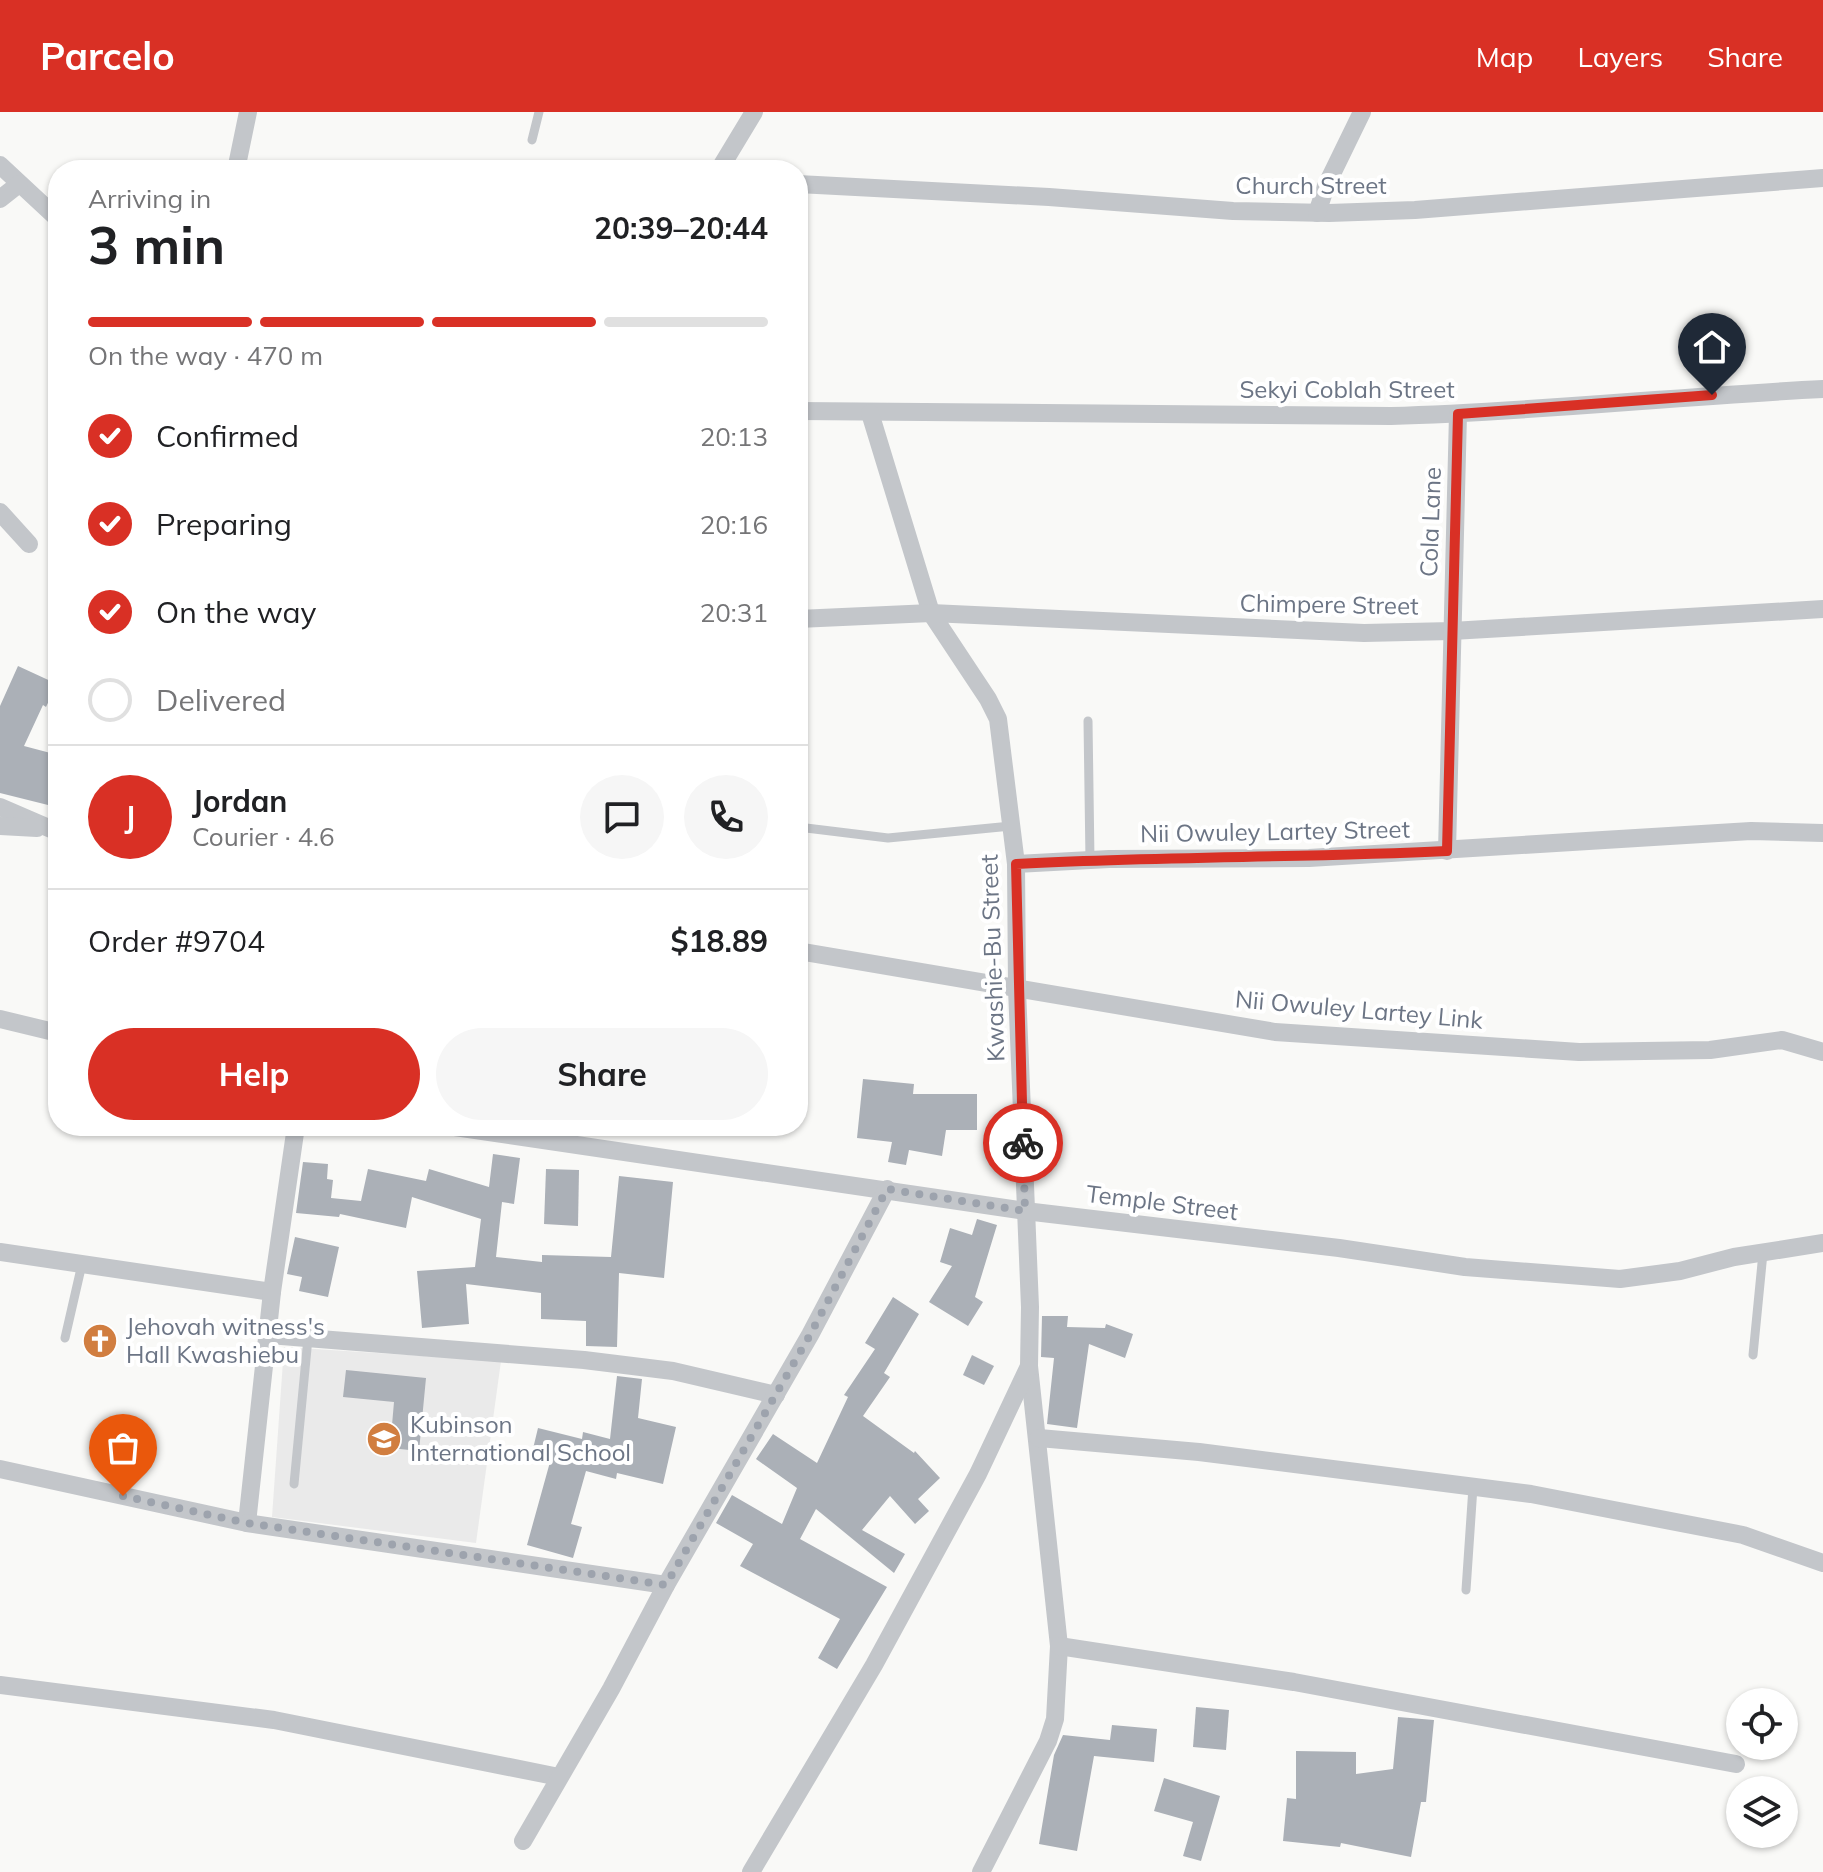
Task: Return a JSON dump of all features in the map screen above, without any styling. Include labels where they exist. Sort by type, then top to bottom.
[{"type":"street","points":[[238,160],[248,112]]},
{"type":"street","points":[[725,160],[754,112]]},
{"type":"street","points":[[1317,213],[1326,186],[1362,112]]},
{"type":"street","points":[[0,165],[48,210]]},
{"type":"street","name":"Church Street","points":[[808,185],[1049,197],[1233,211],[1317,213],[1415,210],[1823,178]]},
{"type":"street","points":[[0,199],[19,184]]},
{"type":"street","name":"Sekyi Coblah Street","points":[[870,413],[1391,416],[1823,389]]},
{"type":"street","points":[[808,411],[870,413]]},
{"type":"street","name":"Kwashie-Bu Street","points":[[870,413],[931,613],[998,719],[1016,864],[1017,989],[1030,1307],[1029,1366],[1059,1646],[1055,1719],[1048,1741],[981,1872]]},
{"type":"street","name":"Cola Lane","points":[[1447,851],[1458,414]]},
{"type":"street","points":[[0,512],[29,544]]},
{"type":"street","name":"Chimpere Street","points":[[808,619],[931,613],[1364,633],[1452,631],[1823,609]]},
{"type":"street","points":[[0,807],[48,826]]},
{"type":"street","points":[[0,826],[48,829]]},
{"type":"street","name":"Nii Owuley Lartey Street","points":[[1016,864],[1090,860],[1309,858],[1751,831],[1823,833]]},
{"type":"street","name":"Nii Owuley Lartey Link","points":[[808,953],[1275,1032],[1579,1052],[1710,1050],[1782,1040],[1823,1052]]},
{"type":"street","points":[[0,1019],[48,1031]]},
{"type":"street","points":[[247,1523],[272,1292],[295,1136]]},
{"type":"street","name":"Temple Street","points":[[518,1136],[1025,1211],[1339,1248],[1465,1267],[1620,1279],[1680,1271],[1823,1243]]},
{"type":"street","points":[[523,1841],[776,1395],[887,1189]]},
{"type":"street","points":[[0,1252],[272,1292]]},
{"type":"street","points":[[269,1335],[584,1360],[673,1371],[776,1395]]},
{"type":"street","points":[[751,1872],[874,1665],[938,1549],[978,1474],[1029,1366]]},
{"type":"street","points":[[1039,1438],[1199,1452],[1531,1494],[1743,1535],[1823,1563]]},
{"type":"street","points":[[0,1469],[247,1523],[666,1585]]},
{"type":"street","points":[[1059,1646],[1294,1682],[1736,1764]]},
{"type":"street","points":[[0,1685],[274,1720],[559,1777]]},
{"type":"lane","points":[[532,140],[539,112]]},
{"type":"lane","points":[[1088,721],[1090,860]]},
{"type":"lane","points":[[808,828],[888,838],[1011,826]]},
{"type":"lane","points":[[1753,1355],[1763,1253]]},
{"type":"lane","points":[[65,1338],[82,1262]]},
{"type":"lane","points":[[294,1484],[308,1338]]},
{"type":"lane","points":[[1466,1590],[1473,1487]]},
{"type":"shaded area","name":"Kubinson International School","points":[[284,1347],[501,1361],[476,1543],[272,1517]]},
{"type":"building","points":[[18,666],[48,680],[48,703],[46,707],[43,705],[24,746],[48,752],[48,805],[0,793],[0,706]]},
{"type":"building","points":[[863,1079],[914,1084],[913,1094],[977,1094],[977,1130],[946,1130],[942,1156],[909,1150],[906,1165],[888,1162],[892,1142],[857,1138]]},
{"type":"building","points":[[493,1154],[520,1158],[514,1204],[502,1202],[496,1257],[542,1262],[542,1255],[611,1257],[619,1176],[673,1182],[664,1278],[619,1273],[617,1347],[586,1346],[586,1321],[541,1319],[541,1293],[466,1284],[469,1324],[422,1328],[417,1271],[475,1267],[481,1219],[412,1197],[406,1228],[340,1214],[339,1217],[296,1213],[303,1162],[328,1164],[327,1179],[333,1180],[331,1198],[361,1201],[368,1169],[426,1181],[429,1169],[489,1187]]},
{"type":"building","points":[[546,1169],[579,1170],[578,1226],[544,1224]]},
{"type":"building","points":[[977,1219],[997,1225],[975,1297],[983,1302],[968,1326],[929,1302],[952,1266],[940,1262],[950,1228],[972,1235]]},
{"type":"building","points":[[295,1237],[339,1247],[328,1297],[299,1291],[302,1277],[287,1274]]},
{"type":"building","points":[[893,1297],[919,1314],[884,1373],[890,1377],[863,1416],[915,1451],[940,1478],[918,1499],[929,1511],[915,1524],[890,1496],[862,1530],[905,1554],[894,1573],[816,1509],[800,1539],[887,1587],[837,1669],[818,1658],[840,1619],[740,1566],[753,1544],[716,1523],[732,1495],[782,1524],[797,1488],[756,1459],[773,1434],[817,1463],[848,1397],[844,1395],[875,1349],[865,1343]]},
{"type":"building","points":[[1042,1316],[1068,1316],[1067,1327],[1105,1328],[1106,1324],[1133,1334],[1125,1358],[1089,1344],[1077,1428],[1047,1424],[1054,1358],[1041,1357]]},
{"type":"building","points":[[972,1355],[994,1366],[984,1385],[963,1375]]},
{"type":"building","points":[[346,1370],[426,1378],[419,1451],[390,1448],[394,1402],[343,1397]]},
{"type":"building","points":[[617,1376],[642,1379],[638,1418],[676,1427],[663,1484],[617,1473],[616,1479],[586,1471],[571,1524],[582,1527],[573,1558],[527,1545],[550,1462],[531,1457],[538,1428],[582,1439],[583,1432],[610,1439]]},
{"type":"building","points":[[1196,1707],[1229,1710],[1226,1750],[1193,1747]]},
{"type":"building","points":[[1398,1717],[1434,1720],[1426,1802],[1421,1802],[1411,1857],[1341,1843],[1340,1847],[1283,1841],[1287,1798],[1296,1799],[1296,1751],[1356,1752],[1356,1774],[1393,1769]]},
{"type":"building","points":[[1112,1725],[1157,1729],[1154,1762],[1094,1756],[1077,1851],[1039,1844],[1054,1755],[1063,1735],[1110,1740]]},
{"type":"building","points":[[1164,1778],[1220,1796],[1201,1861],[1183,1856],[1193,1822],[1154,1811]]},
{"type":"way so far","points":[[123,1496],[247,1523],[666,1585],[810,1335],[887,1189],[1025,1211],[1023,1143]]},
{"type":"place","name":"Jehovah witness's Hall Kwashiebu","points":[[100,1341]]},
{"type":"place","name":"Kubinson International School","points":[[384,1439]]},
{"type":"route","points":[[1023,1143],[1016,864],[1109,859],[1309,858],[1447,851],[1458,414],[1712,395]]}]
